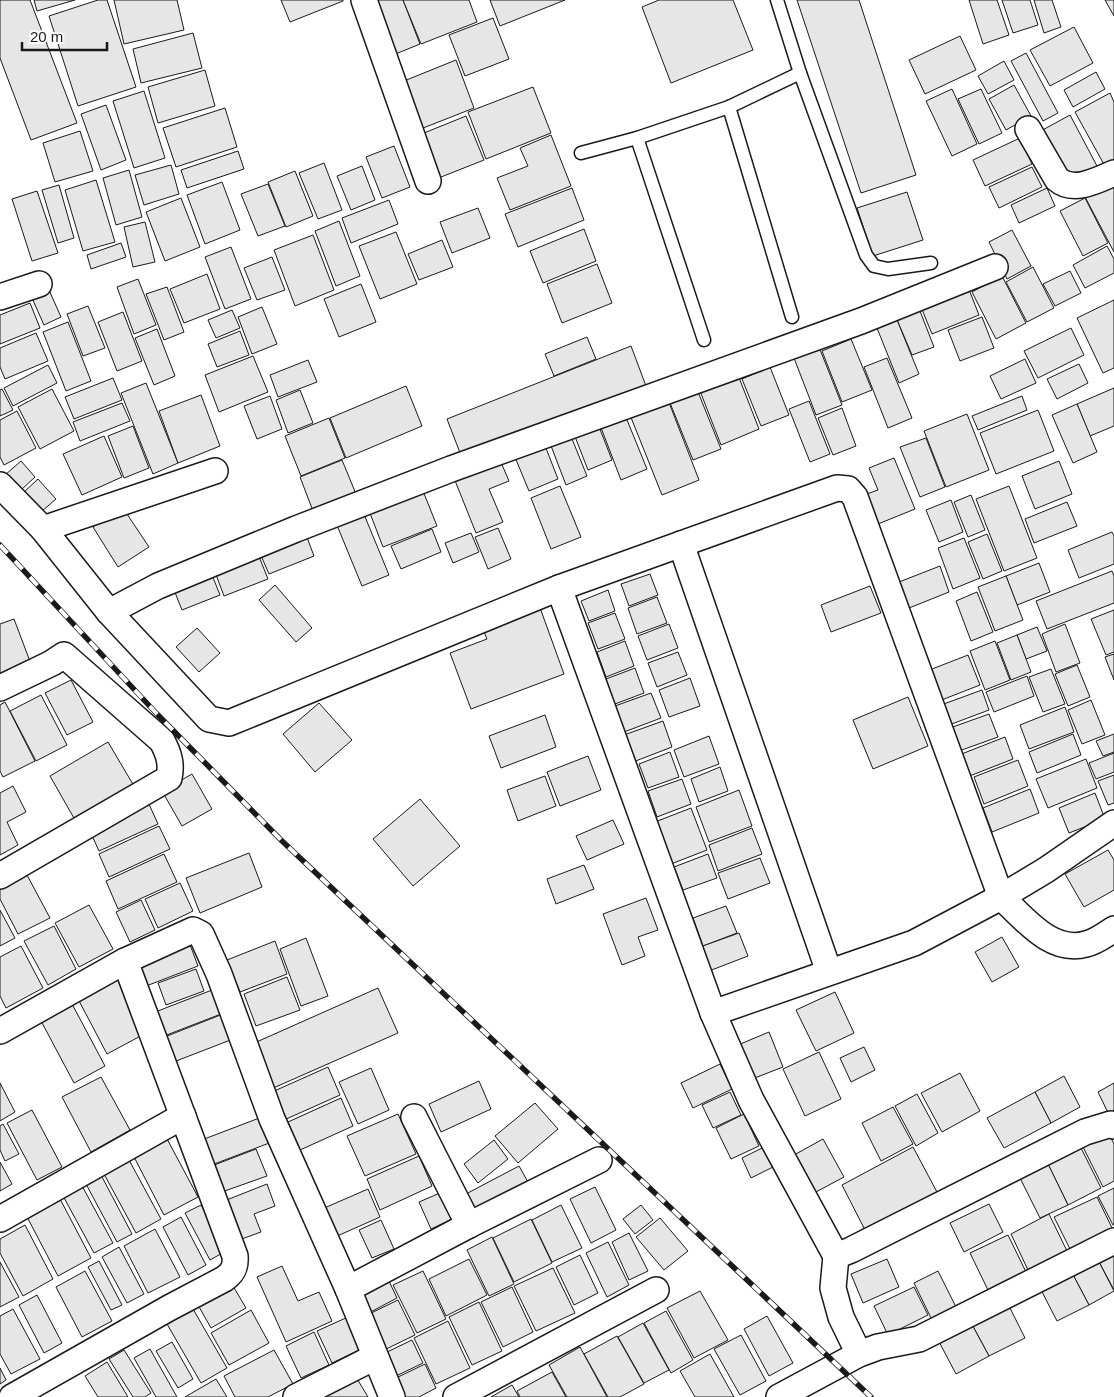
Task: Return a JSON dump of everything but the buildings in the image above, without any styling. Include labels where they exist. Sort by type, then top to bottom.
[{"type":"street","points":[[364,0],[428,180]]},
{"type":"street","points":[[1028,129],[1057,179],[1063,185],[1074,187],[1114,174]]},
{"type":"street","points":[[109,612],[158,586],[296,528],[451,469],[861,322],[995,267]]},
{"type":"street","points":[[0,297],[39,284]]},
{"type":"street","points":[[43,529],[215,471]]},
{"type":"street","points":[[0,485],[43,529],[109,612],[209,719],[229,723],[559,588],[836,488],[848,489],[856,497],[1002,896],[1042,934],[1062,945],[1086,944],[1114,929]]},
{"type":"street","points":[[681,544],[828,972]]},
{"type":"street","points":[[559,588],[713,1013],[750,1100],[836,1256],[833,1288],[841,1317],[859,1354]]},
{"type":"street","points":[[0,688],[52,664],[64,655],[162,741],[170,754],[171,770],[170,778],[0,876]]},
{"type":"street","points":[[713,1013],[914,942],[1002,896],[1046,870],[1114,823]]},
{"type":"street","points":[[0,1031],[126,961],[193,930],[201,934],[219,974],[272,1119],[348,1289],[392,1397]]},
{"type":"street","points":[[12,1397],[232,1273],[235,1256],[126,961]]},
{"type":"street","points":[[0,1219],[183,1116]]},
{"type":"street","points":[[414,1117],[469,1225]]},
{"type":"street","points":[[836,1256],[1085,1132],[1099,1126],[1111,1124],[1114,1126]]},
{"type":"street","points":[[348,1289],[469,1225],[599,1160]]},
{"type":"street","points":[[779,1397],[859,1354],[878,1347],[919,1339],[1114,1241]]},
{"type":"street","points":[[456,1397],[656,1290]]},
{"type":"street","points":[[296,1397],[375,1358]]},
{"type":"lane","points":[[777,0],[800,73],[866,255],[874,266],[888,269],[931,262]]},
{"type":"lane","points":[[581,153],[637,138],[729,107],[800,73]]},
{"type":"lane","points":[[729,107],[792,317]]},
{"type":"lane","points":[[637,138],[704,340]]},
{"type":"railway","points":[[0,545],[157,714],[281,840],[871,1397]]}]
